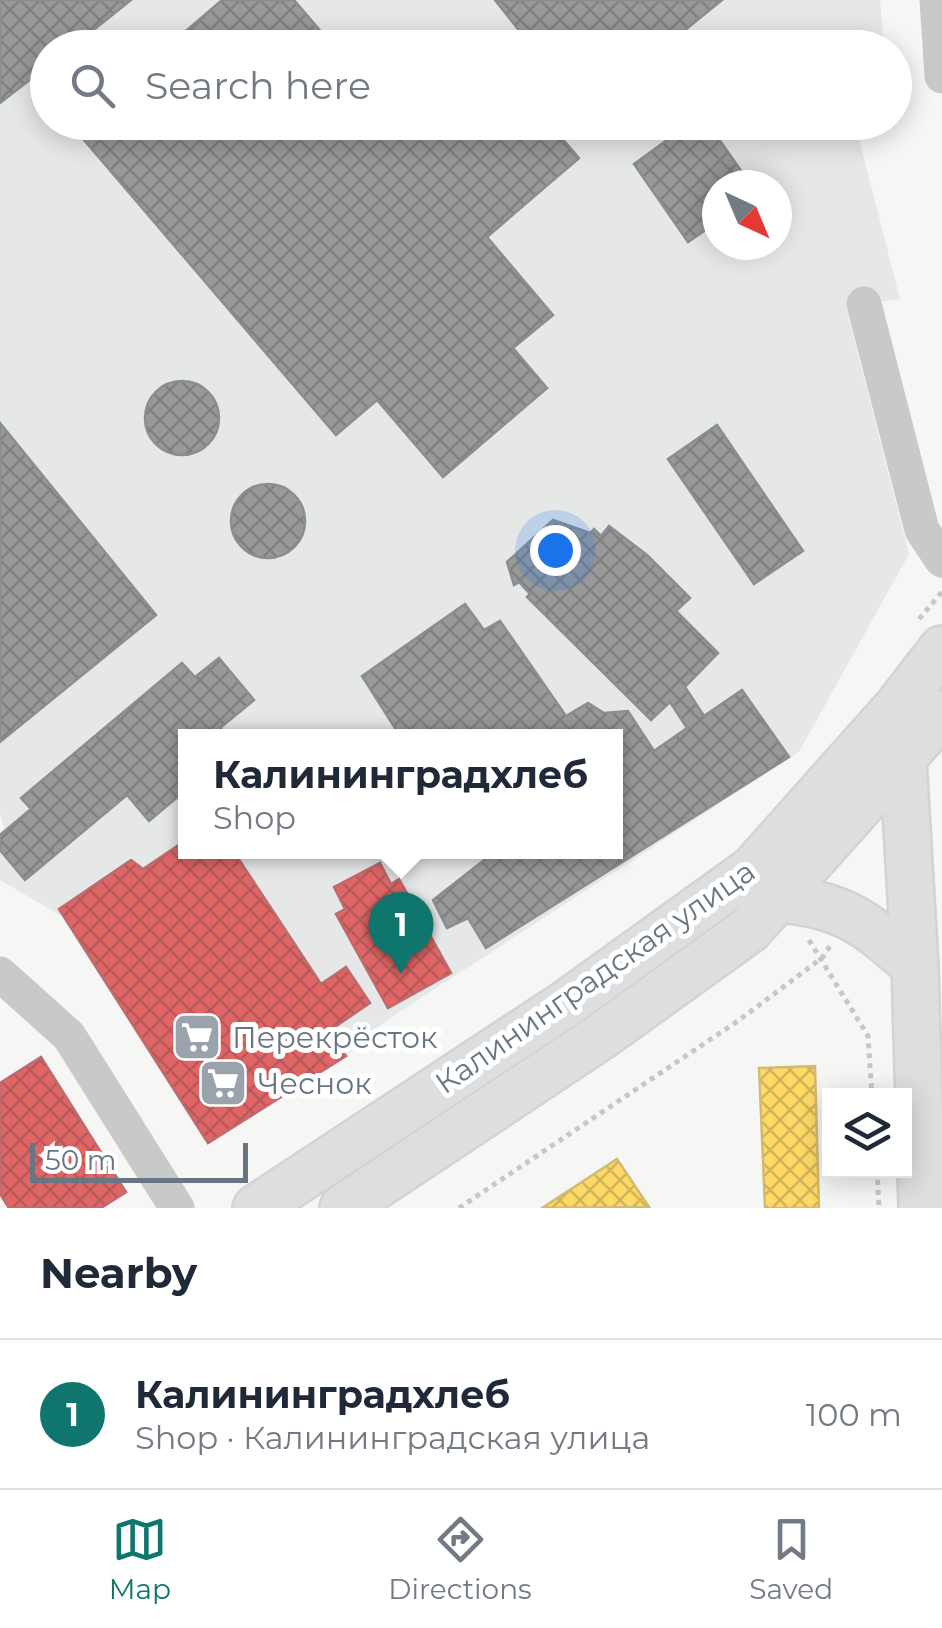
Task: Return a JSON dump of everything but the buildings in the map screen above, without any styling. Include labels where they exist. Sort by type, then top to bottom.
[{"type":"main road","name":"Калининградская улица","points":[[256,1208],[567,1003],[714,899],[776,846],[898,706],[930,636]]},
{"type":"main road","points":[[922,1208],[916,966],[898,706],[942,697]]},
{"type":"main road","name":"Калининградская улица","points":[[344,1208],[696,971],[749,930],[942,714]]},
{"type":"main road","points":[[779,899],[815,902],[851,915],[916,966]]},
{"type":"main road","points":[[917,1102],[942,1147]]},
{"type":"street","points":[[937,0],[942,76]]},
{"type":"street","points":[[864,304],[922,530],[942,560]]},
{"type":"street","points":[[0,974],[52,1036],[176,1208]]},
{"type":"path","points":[[930,636],[942,592]]},
{"type":"path","points":[[779,899],[822,958],[868,1036],[871,1088]]},
{"type":"path","points":[[458,1208],[735,1022],[822,958]]},
{"type":"path","points":[[877,1178],[879,1208]]},
{"type":"shaded area","points":[[0,0],[880,0],[883,30],[30,30],[30,140],[859,140],[900,299],[846,307],[909,554],[799,752],[387,1020],[346,1056],[208,1143],[65,918],[0,880],[0,835],[5,831],[0,814]]},
{"type":"place","name":"Калининградхлеб","points":[[401,974]]},
{"type":"place","name":"Перекрёсток","points":[[197,1037]]},
{"type":"place","name":"Чеснок","points":[[223,1083]]}]
